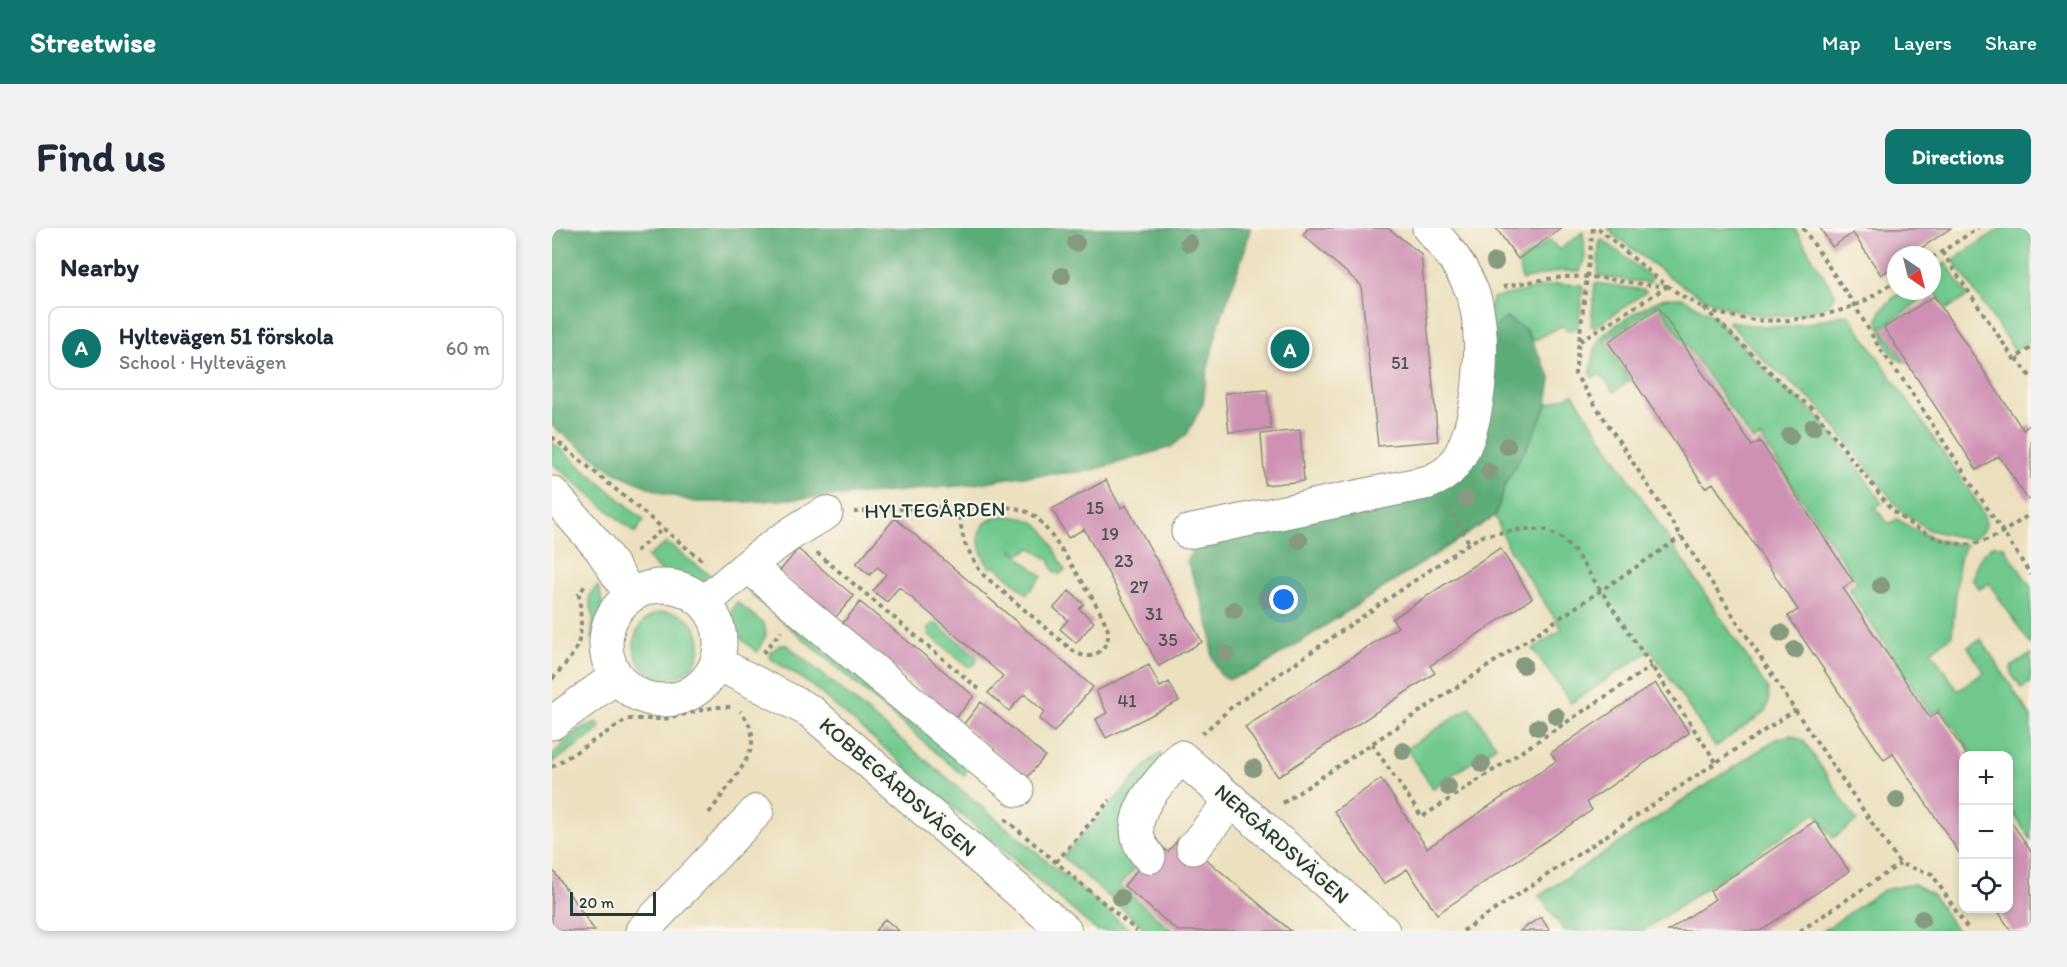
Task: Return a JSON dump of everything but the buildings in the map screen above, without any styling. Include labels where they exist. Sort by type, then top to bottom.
[{"type":"street","points":[[1188,532],[1435,479],[1452,468],[1462,453],[1470,431],[1478,394],[1481,342],[1479,318],[1473,295],[1462,269],[1429,228]]},
{"type":"street","points":[[552,493],[601,549],[631,595]]},
{"type":"street","points":[[704,603],[793,532],[826,513]]},
{"type":"street","points":[[748,566],[1017,790]]},
{"type":"street","points":[[661,585],[677,587],[692,593],[704,603],[714,616],[720,631],[721,647],[717,663],[709,679],[696,691],[679,699],[662,701],[644,698],[628,690],[616,677],[606,656],[606,632],[615,611],[631,595],[645,588],[661,585]]},
{"type":"street","name":"KOBBEGÅRDSVÄGEN","points":[[717,663],[810,711],[1065,931]]},
{"type":"street","points":[[552,723],[616,677]]},
{"type":"street","points":[[1149,857],[1139,844],[1136,823],[1153,792],[1181,757]]},
{"type":"street","name":"NERGÅRDSVÄGEN","points":[[1181,757],[1383,931]]},
{"type":"street","points":[[1193,848],[1232,800]]},
{"type":"street","points":[[642,931],[758,811]]},
{"type":"path","points":[[1593,228],[1575,374],[1795,710],[1900,864],[1932,874],[1969,931]]},
{"type":"path","points":[[1598,228],[1669,286],[1704,308],[1789,390],[1814,409],[1892,510],[1907,524],[1956,544],[1973,544],[2002,533],[2031,513]]},
{"type":"path","points":[[1803,228],[1855,306],[1880,349],[1906,384],[2031,575]]},
{"type":"path","points":[[1978,228],[1942,252],[2014,359],[2031,348]]},
{"type":"path","points":[[1473,295],[1500,287],[1548,279],[1587,276],[1647,286],[1669,286]]},
{"type":"path","points":[[1579,342],[1669,286]]},
{"type":"path","points":[[1704,308],[1737,318],[1774,320],[1814,318],[1855,306],[1887,286]]},
{"type":"path","points":[[2017,357],[2031,378]]},
{"type":"path","points":[[1435,479],[1469,543]]},
{"type":"path","name":"HYLTEGÅRDEN","points":[[826,513],[957,507],[1011,507],[1027,511],[1039,520],[1102,614],[1109,631],[1107,643],[1093,655],[1084,656],[1073,651],[981,573],[964,542],[957,507]]},
{"type":"path","points":[[1181,757],[1212,724],[1233,706],[1469,543],[1485,535],[1524,529],[1546,530],[1561,538],[1575,552],[1716,762]]},
{"type":"path","points":[[793,532],[980,690]]},
{"type":"path","points":[[1260,824],[1276,808],[1681,537]]},
{"type":"path","points":[[752,681],[764,651],[781,630]]},
{"type":"path","points":[[1372,744],[1422,817],[1652,666]]},
{"type":"path","points":[[552,767],[628,719],[663,719],[715,707],[738,709],[750,725],[752,748],[740,771],[706,817]]},
{"type":"path","points":[[1463,931],[1795,710]]},
{"type":"path","points":[[1800,931],[1900,864]]},
{"type":"green space","points":[[552,228],[1250,228],[1218,327],[1207,371],[1203,403],[1187,434],[1171,447],[1090,471],[1014,477],[969,485],[746,502],[695,502],[662,493],[614,472],[552,426]]},
{"type":"green space","points":[[1608,228],[1794,228],[1835,294],[1827,304],[1806,313],[1777,316],[1750,314],[1725,307],[1680,284],[1614,235]]},
{"type":"green space","points":[[2001,228],[2031,228],[2031,340],[2015,351],[1953,260]]},
{"type":"green space","points":[[1583,232],[1585,260],[1580,271],[1560,271],[1522,280],[1518,262],[1550,240],[1559,250]]},
{"type":"green space","points":[[1603,240],[1651,277],[1651,281],[1649,283],[1598,276],[1599,246],[1600,241]]},
{"type":"green space","points":[[1946,263],[1968,296],[1947,309],[1940,300],[1941,267]]},
{"type":"green space","points":[[1595,283],[1646,292],[1595,327],[1591,326]]},
{"type":"green space","points":[[1557,284],[1581,285],[1583,288],[1578,327],[1568,331],[1563,325],[1533,341],[1525,329],[1493,329],[1488,309],[1493,298]]},
{"type":"green space","points":[[1665,298],[1683,298],[1712,315],[1780,385],[1815,413],[1859,469],[1882,503],[1875,508],[1889,524],[1897,519],[1929,536],[1945,542],[1966,545],[1959,560],[1952,635],[1931,651],[1958,691],[1984,672],[1968,647],[1981,639],[2031,717],[2031,840],[2013,813],[2013,751],[1970,751],[1941,709],[1931,714],[1848,589],[1857,582],[1760,437],[1753,441],[1659,305],[1605,341],[1630,380],[1614,392],[1601,375],[1592,377],[1590,374],[1595,349],[1602,337],[1609,330]]},
{"type":"green space","points":[[1892,300],[1921,300],[1882,328],[1905,362],[1896,358],[1887,347],[1879,324],[1879,316]]},
{"type":"green space","points":[[1847,314],[1979,505],[1986,526],[1971,540],[1929,530],[1901,511],[1819,407],[1766,362],[1728,322],[1789,327]]},
{"type":"green space","points":[[1506,318],[1525,329],[1551,378],[1547,405],[1529,443],[1506,482],[1495,516],[1258,669],[1230,679],[1220,675],[1212,656],[1211,633],[1187,560],[1197,543],[1447,485],[1493,329]]},
{"type":"green space","points":[[1573,394],[1768,689],[1769,701],[1765,712],[1715,747],[1651,650],[1571,703],[1533,649],[1562,629],[1508,548],[1495,516],[1506,482],[1529,443],[1547,405]]},
{"type":"green space","points":[[552,442],[644,520],[635,533],[552,463]]},
{"type":"green space","points":[[1001,516],[1028,519],[1036,524],[1049,537],[1065,570],[1059,574],[1054,571],[1049,560],[1031,548],[1019,554],[1013,549],[1012,551],[1042,576],[1027,594],[995,566],[990,568],[979,544],[979,537],[985,524]]},
{"type":"green space","points":[[667,543],[711,576],[706,583],[681,581],[658,569],[652,563],[647,557]]},
{"type":"green space","points":[[1993,545],[2004,547],[2031,587],[2031,645],[1989,583],[1980,589],[1973,580],[1979,560]]},
{"type":"green space","points":[[598,586],[603,613],[600,626],[593,639],[591,637],[593,617],[589,600],[593,590]]},
{"type":"green space","points":[[750,587],[968,769],[964,776],[752,595]]},
{"type":"green space","points":[[737,602],[764,624],[766,635],[757,652],[739,636],[733,626],[730,614]]},
{"type":"green space","points":[[673,612],[691,621],[698,632],[700,645],[698,658],[691,669],[680,676],[661,678],[643,669],[636,658],[634,639],[643,621],[654,614]]},
{"type":"green space","points":[[935,623],[977,656],[976,663],[967,666],[928,634],[928,628]]},
{"type":"green space","points":[[780,645],[787,645],[1131,931],[1097,931],[818,691],[769,658],[771,652]]},
{"type":"green space","points":[[2031,654],[2031,682],[2022,688],[2012,675],[2011,667]]},
{"type":"green space","points":[[1470,707],[1496,746],[1433,788],[1406,749]]},
{"type":"green space","points":[[597,722],[600,726],[599,730],[552,763],[552,755],[577,731]]},
{"type":"green space","points":[[1791,735],[1804,741],[1857,821],[1833,838],[1816,813],[1643,931],[1565,931],[1539,896],[1776,739]]},
{"type":"green space","points":[[1161,754],[1139,863],[1120,886],[1173,931],[1148,931],[1063,857],[1153,758]]},
{"type":"green space","points":[[1914,884],[1933,895],[1957,931],[1823,931],[1883,890]]},
{"type":"place","name":"Hyltevägen 51 förskola","points":[[1290,349]]}]
